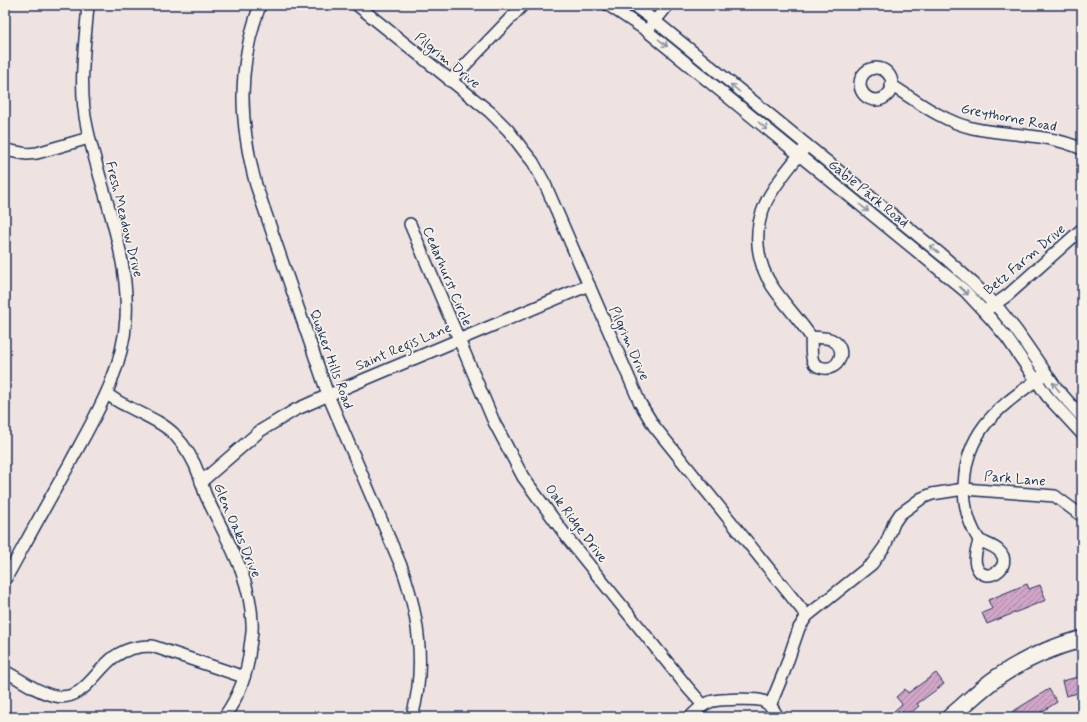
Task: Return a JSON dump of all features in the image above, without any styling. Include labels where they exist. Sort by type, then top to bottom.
[{"type":"street","name":"Fresh Meadow Drive","points":[[5,580],[107,394],[116,372],[123,347],[126,319],[126,291],[119,250],[89,138],[84,111],[82,82],[88,5]]},
{"type":"street","name":"Quaker Hills Road","points":[[260,5],[249,43],[244,72],[243,115],[245,139],[256,185],[328,395],[402,568],[413,603],[420,650],[417,693],[412,717]]},
{"type":"street","name":"Pilgrim Drive","points":[[357,5],[490,112],[533,162],[554,204],[640,403],[654,426],[807,616]]},
{"type":"street","points":[[450,81],[523,5]]},
{"type":"street","name":"Gable Park Road","points":[[608,5],[648,31],[965,291],[1007,338],[1036,380],[1061,412],[1082,434]]},
{"type":"street","name":"Gable Park Road","points":[[633,5],[655,21],[973,282],[1016,330],[1046,374],[1082,417]]},
{"type":"street","points":[[648,31],[668,5]]},
{"type":"street","name":"Greythorne Road","points":[[891,85],[952,122],[971,128],[1059,142],[1082,149]]},
{"type":"street","points":[[5,150],[27,154],[37,153],[89,138]]},
{"type":"street","points":[[806,146],[770,194],[759,226],[758,243],[759,259],[765,274],[772,286],[811,337]]},
{"type":"street","name":"Cedarhurst Circle","points":[[410,224],[458,339]]},
{"type":"street","name":"Betz Farm Drive","points":[[984,312],[993,304],[1008,295],[1082,229]]},
{"type":"street","name":"Saint Regis Lane","points":[[201,482],[260,431],[291,412],[458,339],[589,285]]},
{"type":"street","name":"Oak Ridge Drive","points":[[458,339],[494,422],[524,477],[569,540],[703,705]]},
{"type":"street","points":[[979,540],[967,511],[964,489],[964,478],[968,458],[975,440],[983,427],[997,412],[1036,380],[1046,374]]},
{"type":"street","name":"Glen Oaks Drive","points":[[107,394],[163,425],[174,434],[183,445],[191,456],[206,494],[235,556],[246,584],[253,624],[249,658],[237,696],[224,717]]},
{"type":"street","name":"Park Lane","points":[[807,616],[872,564],[885,546],[900,514],[922,498],[932,494],[964,489],[1055,496],[1082,516]]},
{"type":"street","points":[[770,706],[800,628],[807,616]]},
{"type":"street","points":[[950,717],[996,678],[1018,664],[1061,645],[1082,639]]},
{"type":"street","points":[[5,671],[46,693],[61,697],[69,696],[83,689],[93,680],[107,663],[118,654],[130,649],[143,646],[152,646],[244,677]]},
{"type":"street","points":[[690,717],[703,705],[712,701],[738,699],[762,701],[772,707],[778,717]]},
{"type":"building","points":[[1027,584],[1029,589],[1040,585],[1046,600],[987,624],[982,613],[992,609],[988,600]]},
{"type":"building","points":[[936,673],[944,684],[917,704],[919,706],[906,717],[899,717],[894,711],[902,704],[896,697],[905,689],[908,693]]},
{"type":"building","points":[[1082,676],[1082,692],[1066,696],[1062,681]]},
{"type":"building","points":[[1049,689],[1057,702],[1034,717],[1016,717],[1012,712]]}]
